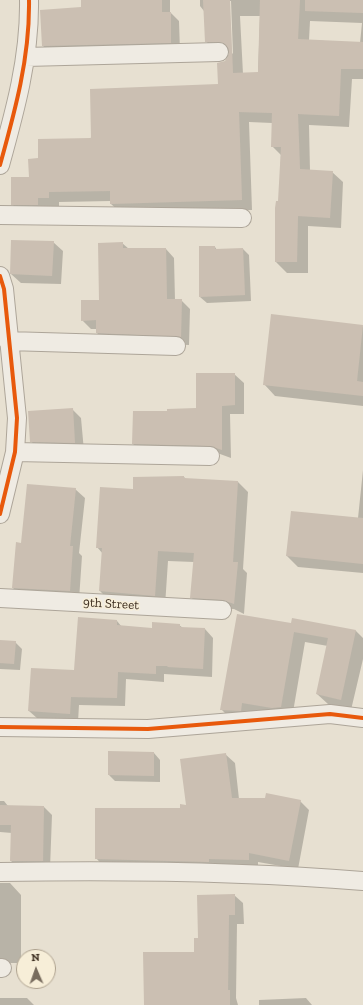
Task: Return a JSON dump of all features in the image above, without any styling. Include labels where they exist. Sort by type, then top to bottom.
[{"type":"street","points":[[0,165],[15,111],[26,57],[29,0]]},
{"type":"street","points":[[26,57],[220,52]]},
{"type":"street","points":[[0,215],[242,218]]},
{"type":"street","points":[[0,276],[4,289],[8,341],[14,381],[17,418],[15,452],[8,474],[0,514]]},
{"type":"street","points":[[8,341],[176,346]]},
{"type":"street","points":[[15,452],[210,456]]},
{"type":"street","name":"9th Street","points":[[0,598],[222,610]]},
{"type":"street","points":[[0,727],[148,729],[330,714],[363,718]]},
{"type":"street","points":[[0,872],[95,871],[262,874],[363,881]]},
{"type":"building","points":[[81,0],[162,0],[162,12],[171,12],[171,43],[42,46],[40,10],[81,7]]},
{"type":"building","points":[[203,0],[230,0],[233,73],[258,72],[260,0],[300,0],[298,39],[363,42],[363,69],[341,69],[339,116],[298,114],[300,169],[333,171],[330,218],[298,216],[297,262],[275,262],[275,208],[276,201],[278,201],[281,147],[271,147],[272,113],[239,112],[242,200],[110,204],[110,191],[49,192],[49,198],[38,198],[38,205],[11,205],[11,177],[29,177],[28,159],[38,158],[38,139],[91,138],[90,89],[218,84],[217,63],[225,61],[228,57],[229,51],[224,43],[205,42]]},
{"type":"building","points":[[305,0],[363,0],[363,13],[305,11]]},
{"type":"building","points":[[11,240],[54,241],[52,276],[10,274]]},
{"type":"building","points":[[123,242],[123,248],[166,248],[167,299],[182,299],[181,337],[96,333],[96,320],[81,321],[81,300],[99,300],[98,243]]},
{"type":"building","points":[[199,246],[215,246],[215,249],[243,248],[245,295],[199,297]]},
{"type":"building","points":[[271,314],[363,325],[357,381],[363,382],[363,396],[263,385]]},
{"type":"building","points":[[196,373],[235,373],[235,405],[222,406],[222,450],[210,446],[132,444],[133,411],[167,411],[167,409],[196,408]]},
{"type":"building","points":[[73,408],[75,443],[30,442],[28,411]]},
{"type":"building","points":[[184,476],[184,478],[238,481],[233,562],[238,562],[234,604],[223,600],[190,598],[194,553],[158,551],[155,596],[99,591],[102,548],[96,548],[100,487],[133,489],[133,477]]},
{"type":"building","points":[[27,484],[76,488],[70,546],[73,546],[70,591],[12,588],[16,542],[21,543]]},
{"type":"building","points":[[291,511],[363,518],[363,564],[286,556]]},
{"type":"building","points":[[237,614],[291,623],[292,618],[356,630],[341,700],[316,694],[328,638],[294,632],[281,707],[272,708],[242,703],[241,711],[220,710]]},
{"type":"building","points":[[78,617],[117,620],[117,625],[152,628],[152,622],[180,624],[180,627],[205,628],[203,669],[156,666],[156,674],[118,672],[117,698],[71,697],[70,714],[28,711],[31,668],[74,670]]},
{"type":"building","points":[[0,640],[16,641],[14,664],[0,663]]},
{"type":"building","points":[[108,751],[154,752],[154,776],[108,775]]},
{"type":"building","points":[[226,753],[232,798],[265,798],[266,793],[301,800],[289,861],[249,853],[249,860],[209,859],[209,862],[95,859],[95,808],[180,808],[180,804],[186,805],[180,759]]},
{"type":"building","points":[[0,805],[44,806],[43,861],[10,861],[11,825],[0,825]]},
{"type":"building","points":[[235,894],[235,915],[229,915],[228,990],[230,990],[230,1005],[144,1005],[143,952],[194,952],[194,938],[198,938],[197,895]]},
{"type":"cycle path","points":[[0,165],[16,104],[24,63],[29,21],[29,0]]},
{"type":"cycle path","points":[[0,276],[4,289],[17,418],[15,452],[0,514]]},
{"type":"cycle path","points":[[0,727],[148,729],[330,714],[363,718]]}]
